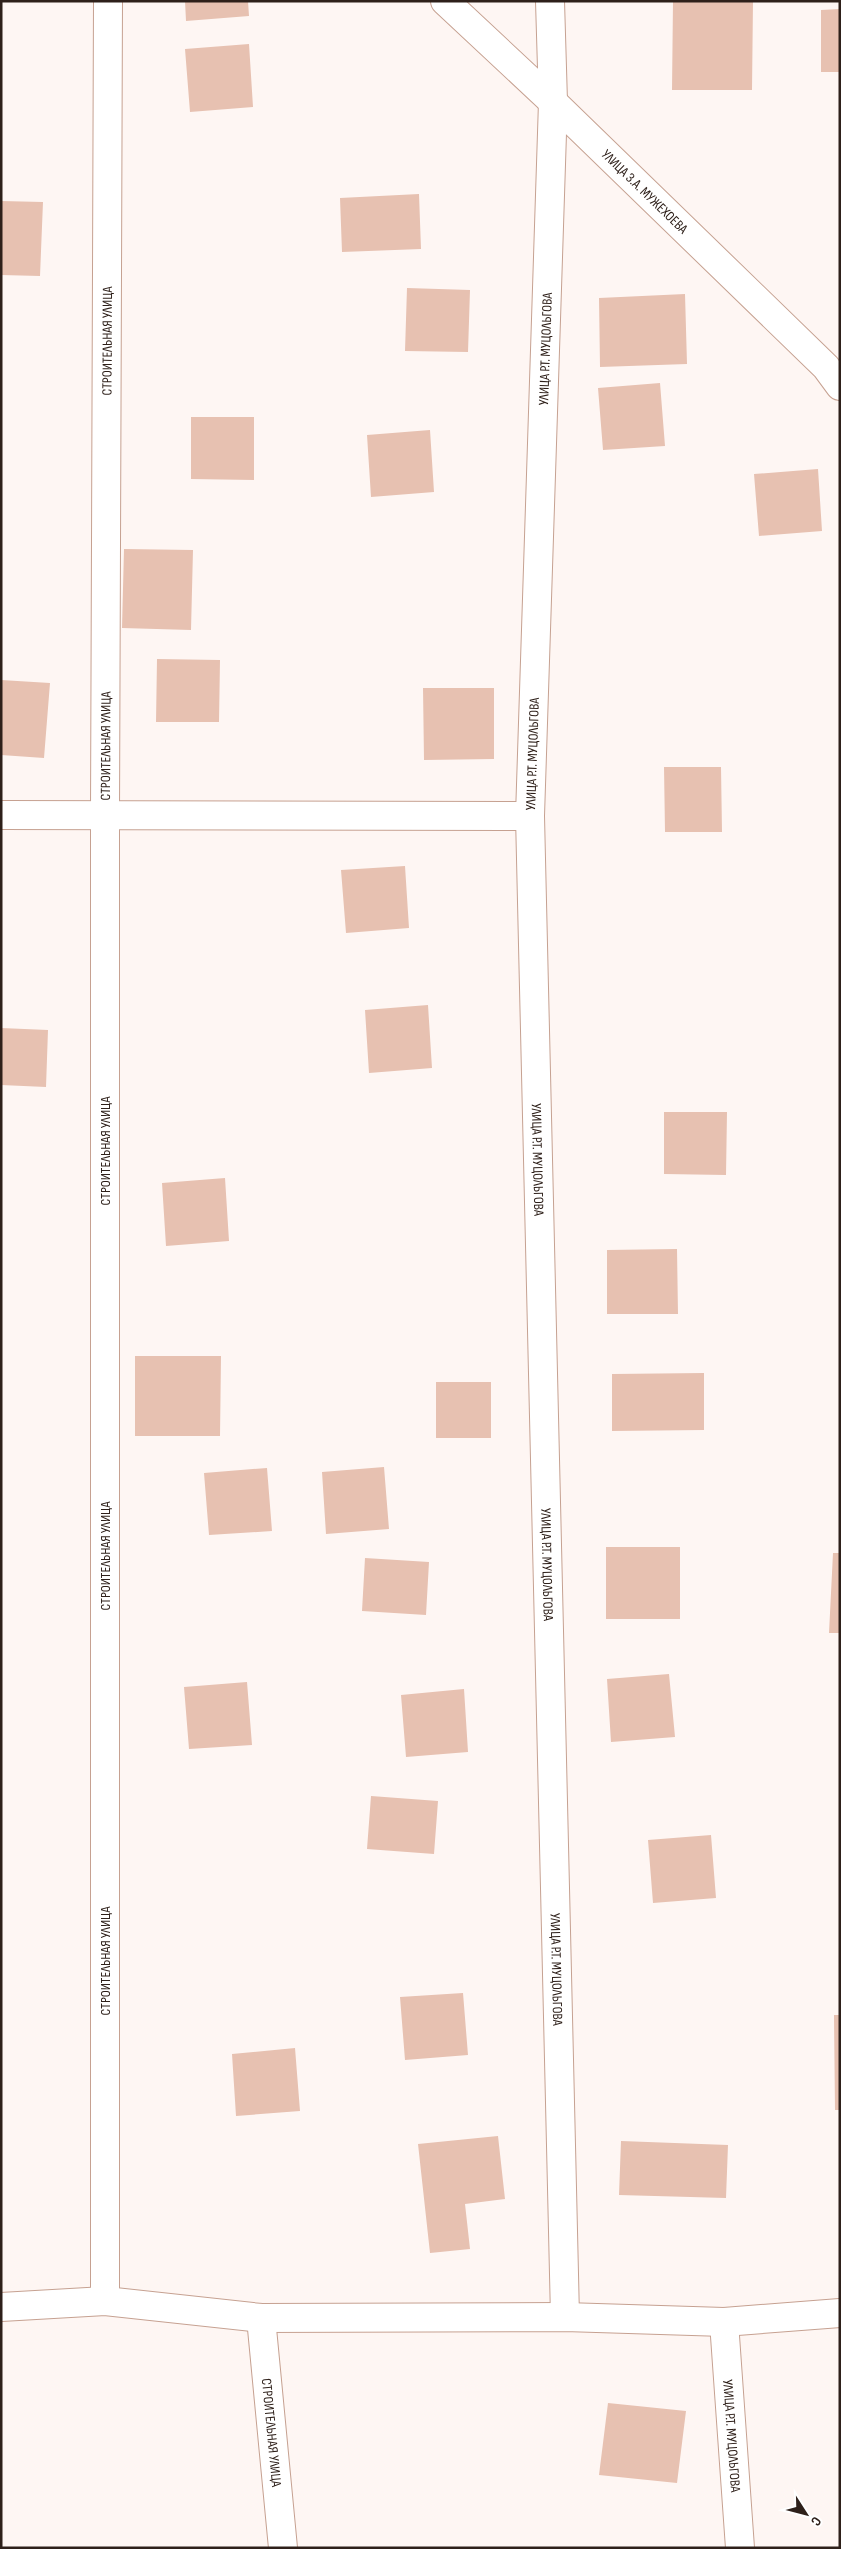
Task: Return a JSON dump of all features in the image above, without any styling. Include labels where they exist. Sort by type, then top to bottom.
[{"type":"street","name":"СТРОИТЕЛЬНАЯ УЛИЦА","points":[[106,2301],[105,814],[108,1]]},
{"type":"street","name":"УЛИЦА З.А. МУЖЕХОЕВА","points":[[444,1],[553,102],[826,367],[840,386]]},
{"type":"street","name":"УЛИЦА Р.Т. МУЦОЛЬГОВА","points":[[550,1],[553,102],[530,816],[565,2317]]},
{"type":"street","points":[[1,815],[530,816]]},
{"type":"street","points":[[1,2308],[106,2301],[261,2318],[565,2317],[724,2322],[840,2313]]},
{"type":"street","name":"СТРОИТЕЛЬНАЯ УЛИЦА","points":[[261,2318],[283,2548]]},
{"type":"street","name":"УЛИЦА Р.Т. МУЦОЛЬГОВА","points":[[724,2322],[740,2548]]},
{"type":"building","points":[[185,1],[248,1],[249,16],[186,21]]},
{"type":"building","points":[[673,1],[753,1],[752,90],[672,90]]},
{"type":"building","points":[[840,9],[840,72],[821,72],[821,10]]},
{"type":"building","points":[[249,44],[253,107],[190,112],[185,49]]},
{"type":"building","points":[[419,194],[421,249],[342,252],[340,198]]},
{"type":"building","points":[[1,201],[43,202],[40,276],[1,275]]},
{"type":"building","points":[[407,288],[470,290],[468,352],[405,351]]},
{"type":"building","points":[[685,294],[687,364],[600,367],[599,298]]},
{"type":"building","points":[[660,383],[665,446],[603,450],[598,388]]},
{"type":"building","points":[[191,417],[254,417],[254,480],[191,479]]},
{"type":"building","points":[[430,430],[434,492],[371,497],[367,435]]},
{"type":"building","points":[[818,469],[822,531],[759,536],[754,474]]},
{"type":"building","points":[[124,549],[193,550],[191,630],[122,628]]},
{"type":"building","points":[[157,659],[220,660],[219,722],[156,722]]},
{"type":"building","points":[[1,680],[50,683],[44,758],[1,755]]},
{"type":"building","points":[[423,688],[494,688],[494,759],[424,760]]},
{"type":"building","points":[[664,767],[721,767],[722,832],[665,832]]},
{"type":"building","points":[[405,866],[409,928],[346,933],[341,870]]},
{"type":"building","points":[[428,1005],[432,1068],[369,1073],[365,1010]]},
{"type":"building","points":[[1,1028],[48,1030],[46,1087],[1,1085]]},
{"type":"building","points":[[664,1112],[727,1112],[726,1175],[664,1174]]},
{"type":"building","points":[[225,1178],[229,1241],[166,1246],[162,1183]]},
{"type":"building","points":[[677,1249],[678,1314],[607,1314],[607,1250]]},
{"type":"building","points":[[135,1356],[221,1356],[220,1436],[135,1436]]},
{"type":"building","points":[[704,1373],[704,1430],[612,1431],[612,1374]]},
{"type":"building","points":[[436,1382],[491,1382],[491,1438],[436,1438]]},
{"type":"building","points":[[384,1467],[389,1529],[326,1534],[322,1472]]},
{"type":"building","points":[[267,1468],[272,1531],[209,1535],[204,1473]]},
{"type":"building","points":[[606,1547],[680,1547],[680,1619],[606,1619]]},
{"type":"building","points":[[833,1553],[840,1553],[840,1633],[829,1633]]},
{"type":"building","points":[[365,1558],[429,1562],[426,1615],[362,1611]]},
{"type":"building","points":[[669,1674],[675,1737],[611,1742],[607,1679]]},
{"type":"building","points":[[247,1682],[252,1745],[189,1749],[184,1687]]},
{"type":"building","points":[[464,1689],[468,1752],[406,1757],[401,1695]]},
{"type":"building","points":[[371,1796],[438,1801],[434,1854],[367,1849]]},
{"type":"building","points":[[711,1835],[716,1898],[653,1903],[648,1840]]},
{"type":"building","points":[[463,1993],[468,2055],[405,2060],[400,1997]]},
{"type":"building","points":[[834,2015],[840,2015],[840,2110],[835,2110]]},
{"type":"building","points":[[295,2048],[300,2111],[236,2116],[232,2054]]},
{"type":"building","points":[[498,2136],[505,2199],[465,2204],[470,2249],[430,2253],[418,2144]]},
{"type":"building","points":[[621,2141],[728,2145],[726,2198],[619,2195]]},
{"type":"building","points":[[608,2403],[686,2411],[677,2483],[599,2475]]}]
